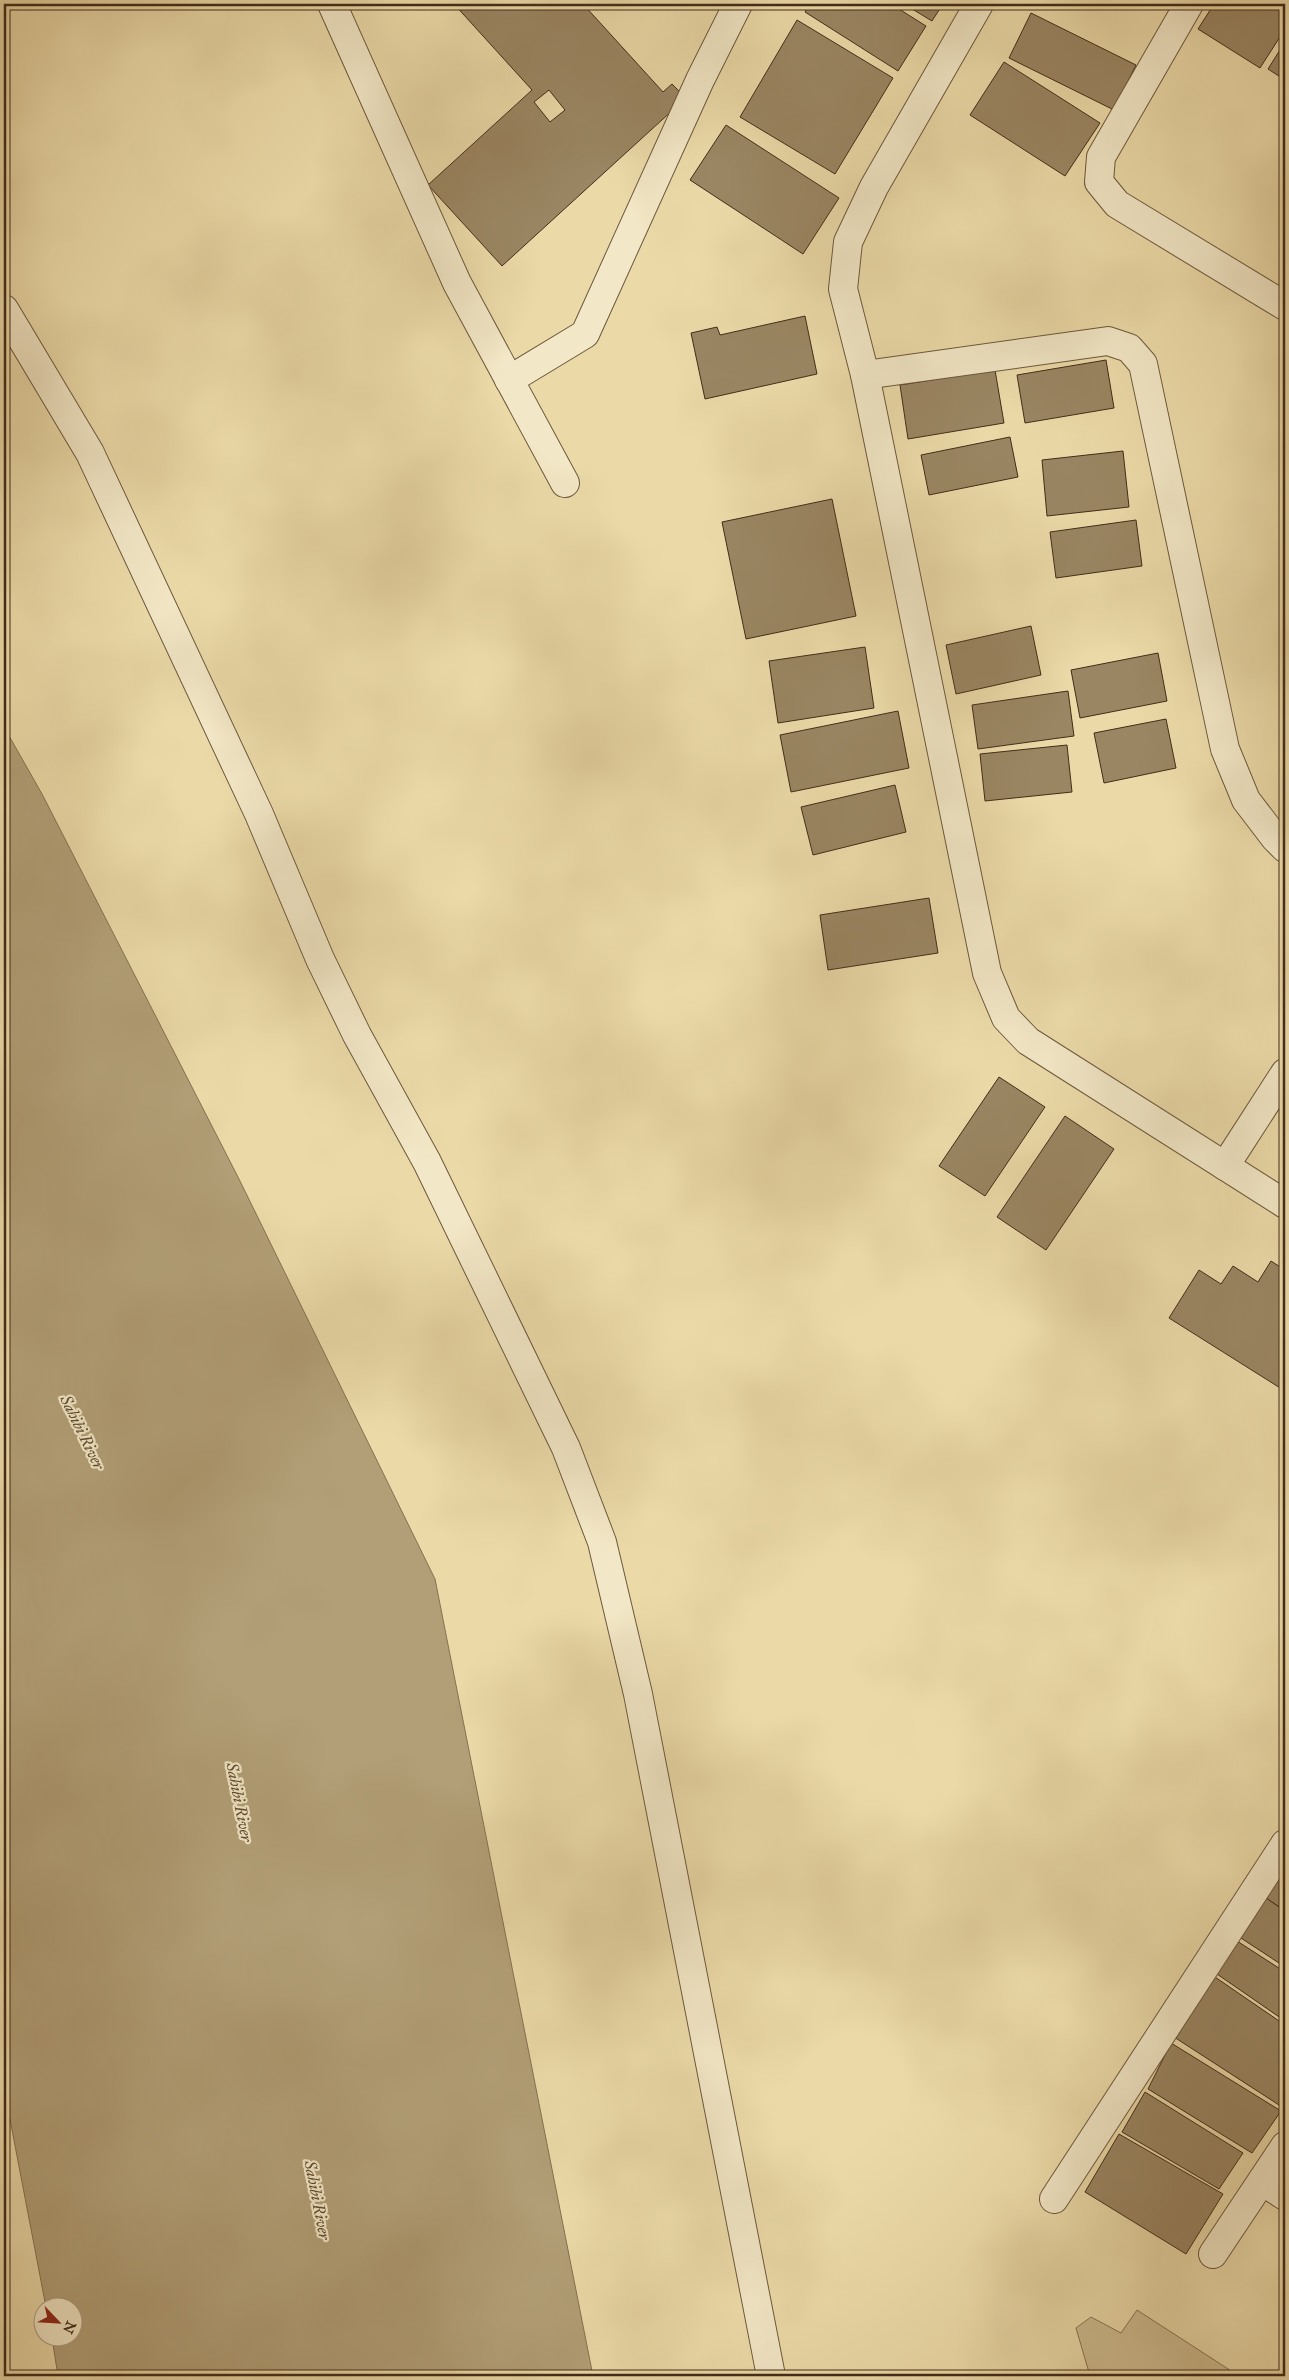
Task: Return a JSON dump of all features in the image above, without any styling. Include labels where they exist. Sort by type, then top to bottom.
[{"type":"street","points":[[332,4],[457,283],[565,483]]},
{"type":"street","points":[[509,380],[585,334],[700,80],[738,4]]},
{"type":"street","points":[[979,4],[874,187],[848,242],[843,289],[865,376],[987,973],[1006,1018],[1028,1041],[1285,1204]]},
{"type":"street","points":[[1189,4],[1101,157],[1099,182],[1117,204],[1285,306]]},
{"type":"street","points":[[4,309],[90,454],[259,814],[320,959],[357,1035],[427,1162],[566,1448],[602,1542],[640,1704],[771,2376]]},
{"type":"street","points":[[865,376],[1108,341],[1129,348],[1143,364],[1226,750],[1246,800],[1285,848]]},
{"type":"street","points":[[1226,1166],[1285,1073]]},
{"type":"street","points":[[1054,2199],[1285,1844]]},
{"type":"street","points":[[1213,2254],[1285,2146]]},
{"type":"street","points":[[1262,2181],[1285,2196]]},
{"type":"shaded area","points":[[1137,2310],[1239,2376],[1090,2376],[1076,2328],[1091,2317],[1121,2333]]},
{"type":"water","name":"Sahibi River","points":[[4,727],[42,794],[239,1179],[435,1579],[593,2376],[58,2376],[54,2348],[82,2348],[82,2298],[44,2298],[8,2109],[4,2105]]},
{"type":"building","points":[[454,4],[583,4],[663,92],[672,84],[686,98],[502,266],[428,185],[532,90]],"holes":[[[549,90],[565,110],[550,122],[534,102]]]},
{"type":"building","points":[[810,4],[891,4],[926,26],[898,71],[805,12]]},
{"type":"building","points":[[904,4],[943,4],[932,21]]},
{"type":"building","points":[[1214,4],[1285,4],[1285,29],[1260,68],[1198,29]]},
{"type":"building","points":[[1031,13],[1136,65],[1114,110],[1009,58]]},
{"type":"building","points":[[797,20],[893,78],[835,174],[740,117]]},
{"type":"building","points":[[1285,42],[1285,80],[1268,69]]},
{"type":"building","points":[[1004,62],[1100,123],[1065,176],[970,115]]},
{"type":"building","points":[[726,125],[839,198],[803,254],[690,180]]},
{"type":"building","points":[[805,316],[817,374],[705,399],[691,333],[717,327],[720,335]]},
{"type":"building","points":[[1106,360],[1114,408],[1025,423],[1017,375]]},
{"type":"building","points":[[995,370],[1004,423],[908,439],[900,385]]},
{"type":"building","points":[[1010,437],[1018,477],[929,495],[921,455]]},
{"type":"building","points":[[1123,451],[1129,507],[1047,516],[1042,460]]},
{"type":"building","points":[[832,499],[856,616],[746,639],[722,522]]},
{"type":"building","points":[[1136,520],[1142,566],[1056,578],[1050,532]]},
{"type":"building","points":[[1031,626],[1041,675],[956,694],[946,645]]},
{"type":"building","points":[[865,647],[874,708],[778,723],[769,661]]},
{"type":"building","points":[[1158,653],[1167,701],[1080,718],[1071,670]]},
{"type":"building","points":[[1068,691],[1074,736],[978,749],[972,705]]},
{"type":"building","points":[[898,711],[909,768],[791,792],[780,735]]},
{"type":"building","points":[[1166,719],[1176,768],[1104,783],[1094,733]]},
{"type":"building","points":[[1067,745],[1072,792],[985,801],[980,754]]},
{"type":"building","points":[[895,785],[906,832],[813,855],[801,807]]},
{"type":"building","points":[[929,898],[938,953],[828,970],[820,915]]},
{"type":"building","points":[[999,1077],[1045,1107],[985,1196],[939,1166]]},
{"type":"building","points":[[1065,1116],[1114,1149],[1046,1250],[997,1217]]},
{"type":"building","points":[[1271,1261],[1285,1270],[1285,1391],[1169,1318],[1199,1270],[1221,1284],[1233,1266],[1258,1282]]},
{"type":"building","points":[[1285,1862],[1285,1911],[1266,1898]]},
{"type":"building","points":[[1266,1898],[1285,1911],[1285,1967],[1241,1938]]},
{"type":"building","points":[[1237,1941],[1285,1972],[1285,2021],[1217,1974]]},
{"type":"building","points":[[1212,1975],[1285,2025],[1285,2096],[1279,2105],[1174,2037]]},
{"type":"building","points":[[1171,2043],[1281,2111],[1252,2153],[1148,2089]]},
{"type":"building","points":[[1145,2092],[1243,2153],[1219,2189],[1122,2132]]},
{"type":"building","points":[[1119,2134],[1223,2194],[1186,2254],[1085,2192]]}]
